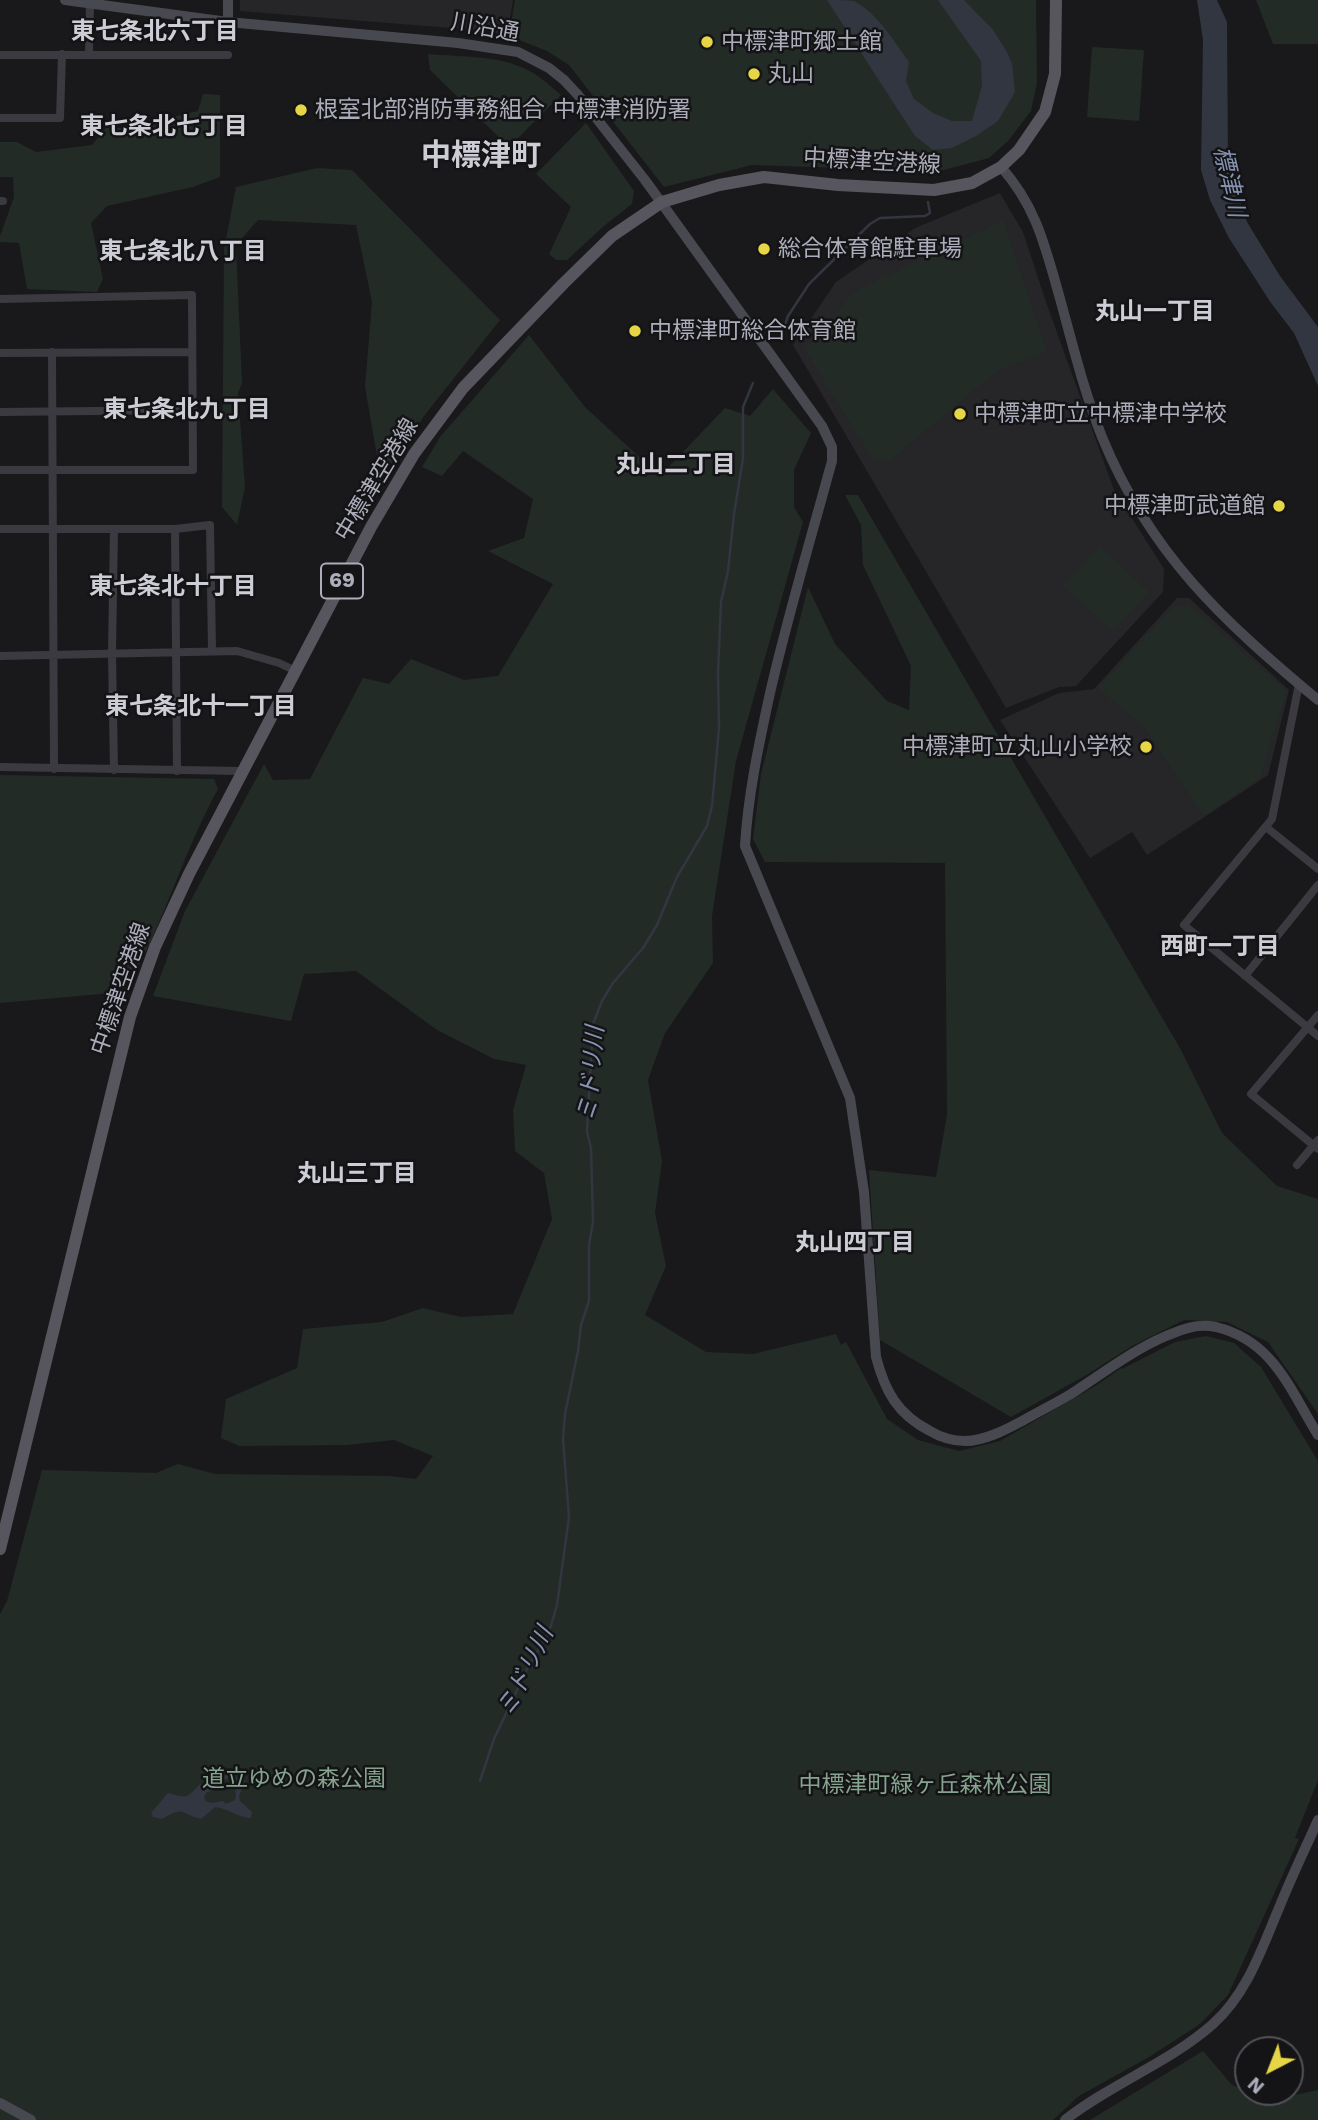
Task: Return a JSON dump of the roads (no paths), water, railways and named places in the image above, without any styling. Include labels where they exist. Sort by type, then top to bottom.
[{"type":"main road","name":"中標津空港線","points":[[0,1549],[135,998],[171,910],[242,771],[371,527],[414,454],[439,418],[501,346],[612,236],[662,202],[719,184],[764,177],[838,185],[934,190],[972,183],[1001,167],[1019,150],[1045,112],[1055,74],[1056,0]]},
{"type":"street","name":"川沿通","points":[[65,0],[228,22],[457,43],[518,52],[564,79],[662,202],[822,426],[832,447],[832,461],[785,632],[754,765],[745,846],[850,1098],[864,1192],[876,1357],[883,1383],[894,1402],[917,1424],[950,1439],[980,1439],[1009,1428],[1068,1395],[1155,1341],[1187,1327],[1201,1325],[1227,1331],[1261,1349],[1280,1369],[1318,1435]]},
{"type":"street","points":[[228,0],[228,22]]},
{"type":"street","points":[[89,53],[90,3]]},
{"type":"street","points":[[0,118],[60,118],[62,54]]},
{"type":"street","points":[[0,55],[228,55]]},
{"type":"street","points":[[1001,167],[1018,185],[1034,215],[1046,246],[1101,436],[1139,511],[1188,581],[1231,625],[1318,700]]},
{"type":"street","points":[[0,299],[192,295],[193,470],[0,470]]},
{"type":"street","points":[[52,352],[54,769]]},
{"type":"street","points":[[0,353],[192,352]]},
{"type":"street","points":[[0,412],[192,410]]},
{"type":"street","points":[[0,529],[175,529],[210,525],[212,650]]},
{"type":"street","points":[[114,529],[114,771]]},
{"type":"street","points":[[175,529],[177,771]]},
{"type":"street","points":[[0,656],[237,651],[279,663],[296,671]]},
{"type":"street","points":[[1299,684],[1272,819],[1184,925],[1318,1036]]},
{"type":"street","points":[[0,767],[114,771],[242,771]]},
{"type":"street","points":[[1266,827],[1318,869]]},
{"type":"street","points":[[1245,975],[1318,885]]},
{"type":"street","points":[[1297,1165],[1316,1145],[1251,1094],[1318,1015]]},
{"type":"street","points":[[1066,2120],[1172,2055],[1228,2010],[1255,1964],[1318,1819]]},
{"type":"street","points":[[0,2103],[31,2120]]},
{"type":"water","points":[[827,0],[854,1],[877,20],[909,62],[906,81],[914,99],[933,113],[952,121],[972,121],[982,86],[981,61],[938,0],[964,0],[993,30],[1012,64],[1015,92],[998,121],[952,148],[933,150],[915,136]]},
{"type":"water","name":"標津川","points":[[1197,0],[1217,0],[1227,22],[1228,163],[1247,222],[1280,276],[1318,327],[1318,386],[1294,333],[1229,238],[1210,200],[1201,170],[1203,40]]},
{"type":"water","points":[[222,1765],[229,1775],[244,1779],[239,1796],[240,1801],[252,1812],[251,1818],[215,1807],[201,1819],[182,1812],[162,1819],[153,1817],[151,1813],[168,1793],[186,1796],[200,1784],[218,1783],[215,1767]],"holes":[[[229,1777],[234,1780],[235,1800],[226,1804],[223,1801],[206,1801],[204,1797],[207,1792],[220,1789],[223,1781]]]},
{"type":"waterway","name":"ミドリ川","points":[[781,336],[788,316],[809,284],[870,224],[880,218],[925,216],[930,213],[928,202]]},
{"type":"waterway","name":"ミドリ川","points":[[480,1781],[494,1739],[527,1669],[549,1632],[557,1605],[569,1517],[563,1439],[565,1414],[581,1325],[589,1301],[589,1245],[593,1222],[591,1148],[587,1132],[593,1024],[613,983],[643,948],[657,925],[677,877],[707,826],[712,806],[719,728],[721,602],[728,571],[743,459],[743,407],[753,383]]},
{"type":"place","name":"中標津町郷土館","points":[[707,42]]},
{"type":"place","name":"丸山","points":[[754,74]]},
{"type":"place","name":"根室北部消防事務組合 中標津消防署","points":[[301,110]]},
{"type":"place","name":"総合体育館駐車場","points":[[764,249]]},
{"type":"place","name":"中標津町総合体育館","points":[[635,331]]},
{"type":"place","name":"中標津町立中標津中学校","points":[[960,414]]},
{"type":"place","name":"中標津町武道館","points":[[1279,506]]},
{"type":"place","name":"中標津町立丸山小学校","points":[[1146,747]]},
{"type":"district","name":"東七条北六丁目","points":[[155,32]]},
{"type":"district","name":"東七条北七丁目","points":[[164,127]]},
{"type":"district","name":"中標津町","points":[[481,156]]},
{"type":"district","name":"東七条北八丁目","points":[[183,252]]},
{"type":"district","name":"丸山一丁目","points":[[1155,312]]},
{"type":"district","name":"東七条北九丁目","points":[[187,410]]},
{"type":"district","name":"丸山二丁目","points":[[676,465]]},
{"type":"district","name":"東七条北十丁目","points":[[173,587]]},
{"type":"district","name":"東七条北十一丁目","points":[[201,707]]},
{"type":"district","name":"西町一丁目","points":[[1220,947]]},
{"type":"district","name":"丸山三丁目","points":[[357,1174]]},
{"type":"district","name":"丸山四丁目","points":[[855,1243]]},
{"type":"park label","name":"道立ゆめの森公園","points":[[294,1779]]},
{"type":"park label","name":"中標津町緑ヶ丘森林公園","points":[[925,1785]]}]
